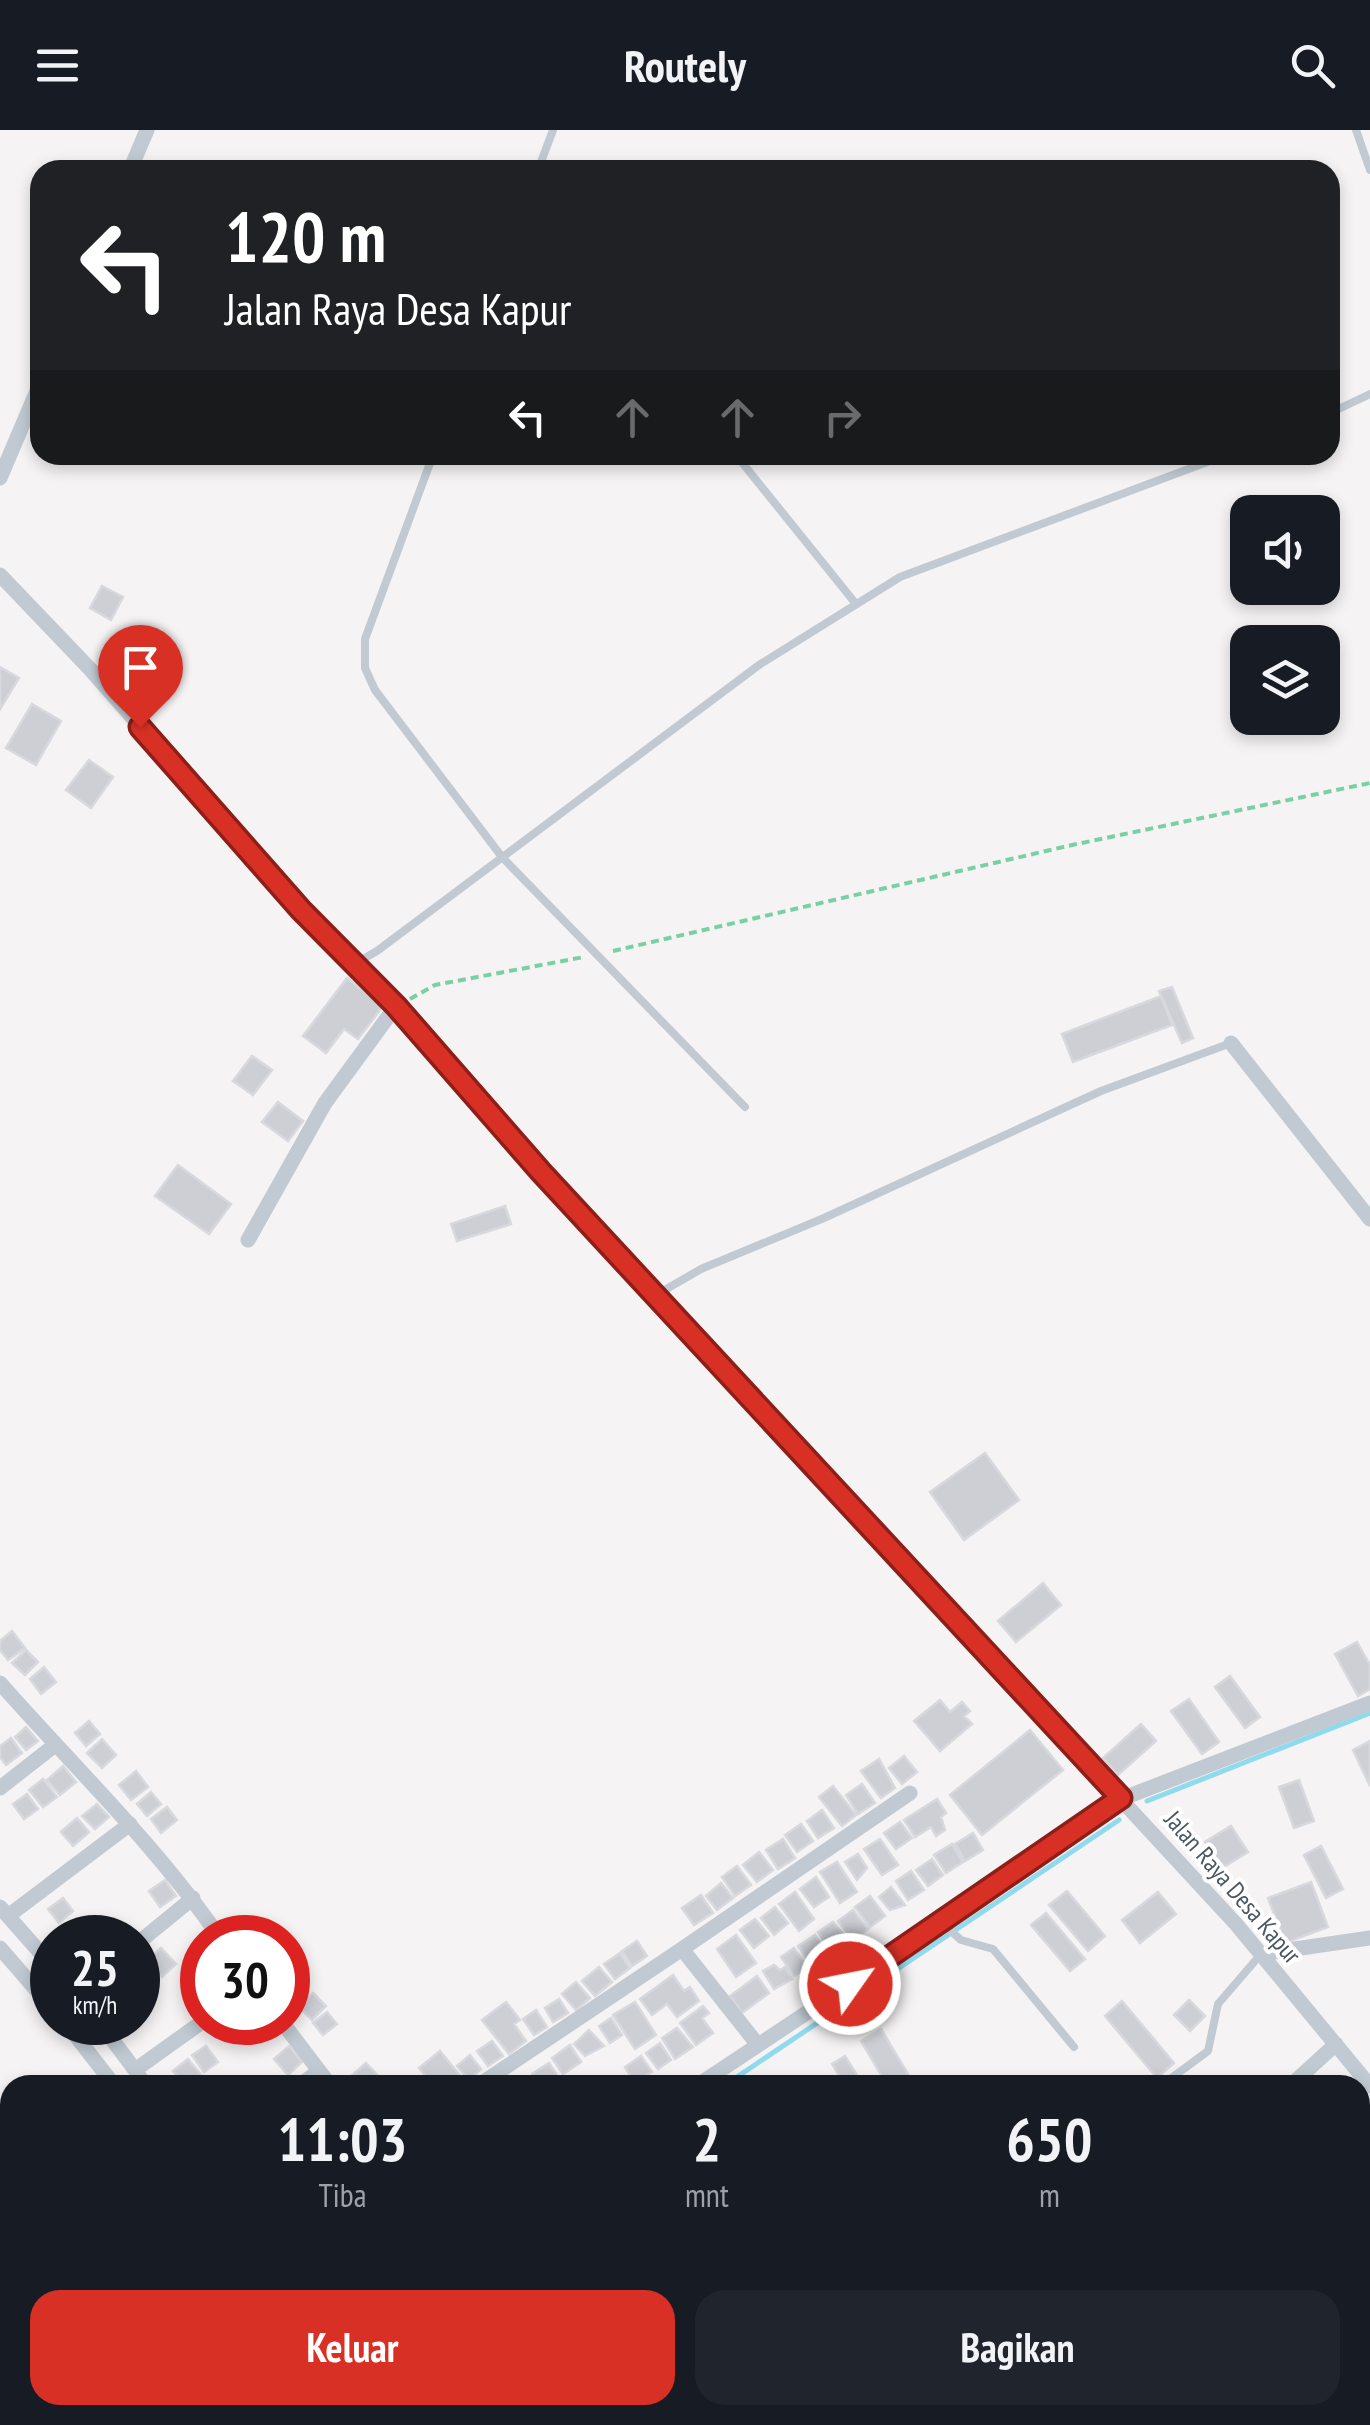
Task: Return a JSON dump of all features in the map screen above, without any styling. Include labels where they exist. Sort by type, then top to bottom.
[{"type":"street","points":[[134,160],[147,130]]},
{"type":"street","points":[[0,478],[30,408]]},
{"type":"street","name":"Jalan Raya Desa Kapur","points":[[0,575],[90,669],[301,910],[396,1006],[541,1172],[1121,1798],[1262,1954],[1361,2075]]},
{"type":"street","points":[[248,1240],[325,1102],[396,1006]]},
{"type":"street","points":[[1231,1043],[1370,1219]]},
{"type":"street","points":[[0,1683],[130,1824],[204,1915]]},
{"type":"street","points":[[713,2075],[942,1924],[1121,1798],[1370,1703]]},
{"type":"street","points":[[0,1788],[55,1745]]},
{"type":"street","points":[[494,2075],[910,1794]]},
{"type":"street","points":[[30,1941],[4,1911],[130,1824]]},
{"type":"street","points":[[160,1925],[192,1898]]},
{"type":"street","points":[[1262,1954],[1370,1938]]},
{"type":"street","points":[[0,1948],[30,1983]]},
{"type":"street","points":[[682,1949],[758,2045]]},
{"type":"street","points":[[135,2070],[180,2038]]},
{"type":"street","points":[[1303,2075],[1336,2044]]},
{"type":"street","points":[[83,2045],[106,2075]]},
{"type":"street","points":[[116,2045],[138,2075]]},
{"type":"street","points":[[299,2045],[321,2075]]},
{"type":"street","points":[[313,2075],[318,2071]]},
{"type":"lane","points":[[542,160],[553,130]]},
{"type":"lane","points":[[1356,130],[1370,170]]},
{"type":"lane","points":[[1340,408],[1370,394]]},
{"type":"lane","points":[[429,465],[365,639],[365,668],[375,690],[502,858],[745,1107]]},
{"type":"lane","points":[[744,465],[856,604]]},
{"type":"lane","points":[[355,964],[759,665],[900,577],[1199,465]]},
{"type":"lane","points":[[656,1295],[701,1269],[824,1218],[1102,1091],[1231,1043]]},
{"type":"lane","points":[[942,1924],[956,1936],[994,1949],[1074,2047]]},
{"type":"lane","points":[[1176,2075],[1208,2051],[1218,2004],[1262,1954]]},
{"type":"path","points":[[396,1006],[436,985],[596,954],[1072,845],[1370,784]]},
{"type":"building","points":[[102,586],[123,597],[111,620],[90,608]]},
{"type":"building","points":[[163,645],[148,674],[131,667],[123,684],[112,678],[123,656]]},
{"type":"building","points":[[0,667],[19,678],[0,709]]},
{"type":"building","points":[[32,704],[61,721],[36,765],[6,748]]},
{"type":"building","points":[[89,760],[113,777],[91,808],[66,790]]},
{"type":"building","points":[[347,978],[383,1006],[358,1039],[344,1029],[326,1053],[303,1036]]},
{"type":"building","points":[[1172,987],[1193,1038],[1182,1043],[1159,991]]},
{"type":"building","points":[[1161,996],[1172,1025],[1073,1062],[1062,1034]]},
{"type":"building","points":[[252,1056],[272,1070],[253,1095],[233,1081]]},
{"type":"building","points":[[278,1102],[303,1121],[288,1141],[262,1122]]},
{"type":"building","points":[[178,1165],[231,1204],[209,1234],[155,1196]]},
{"type":"building","points":[[505,1206],[511,1224],[457,1241],[451,1224]]},
{"type":"building","points":[[985,1453],[1019,1500],[964,1540],[930,1492]]},
{"type":"building","points":[[1043,1583],[1061,1605],[1016,1642],[998,1621]]},
{"type":"building","points":[[12,1631],[25,1648],[8,1660],[0,1650],[0,1641]]},
{"type":"building","points":[[1357,1642],[1370,1665],[1370,1689],[1358,1696],[1335,1654]]},
{"type":"building","points":[[26,1650],[38,1662],[25,1675],[12,1663]]},
{"type":"building","points":[[44,1667],[56,1682],[41,1694],[30,1679]]},
{"type":"building","points":[[1230,1676],[1260,1717],[1245,1728],[1215,1687]]},
{"type":"building","points":[[1189,1699],[1219,1742],[1202,1754],[1171,1711]]},
{"type":"building","points":[[940,1700],[950,1712],[962,1702],[970,1711],[964,1716],[972,1724],[940,1751],[914,1721]]},
{"type":"building","points":[[89,1721],[100,1734],[86,1746],[75,1733]]},
{"type":"building","points":[[1141,1724],[1156,1741],[1118,1775],[1103,1758]]},
{"type":"building","points":[[26,1727],[38,1741],[26,1750],[15,1737]]},
{"type":"building","points":[[1030,1730],[1063,1770],[982,1835],[950,1795]]},
{"type":"building","points":[[11,1738],[22,1753],[6,1765],[0,1757],[0,1746]]},
{"type":"building","points":[[102,1739],[116,1755],[102,1768],[87,1753]]},
{"type":"building","points":[[1370,1741],[1370,1786],[1353,1750]]},
{"type":"building","points":[[904,1756],[917,1772],[902,1784],[889,1768]]},
{"type":"building","points":[[879,1759],[895,1788],[881,1798],[861,1771]]},
{"type":"building","points":[[63,1766],[76,1782],[60,1795],[47,1780]]},
{"type":"building","points":[[136,1771],[148,1787],[131,1800],[119,1785]]},
{"type":"building","points":[[43,1779],[57,1797],[43,1807],[29,1790]]},
{"type":"building","points":[[1299,1780],[1314,1821],[1294,1828],[1279,1787]]},
{"type":"building","points":[[862,1784],[875,1803],[858,1814],[846,1795]]},
{"type":"building","points":[[833,1786],[856,1815],[842,1826],[819,1797]]},
{"type":"building","points":[[151,1792],[161,1804],[147,1816],[137,1804]]},
{"type":"building","points":[[27,1794],[38,1809],[24,1819],[13,1804]]},
{"type":"building","points":[[937,1799],[946,1813],[941,1817],[945,1830],[936,1836],[931,1827],[915,1837],[904,1820]]},
{"type":"building","points":[[97,1804],[109,1817],[95,1829],[82,1816]]},
{"type":"building","points":[[167,1807],[177,1820],[161,1833],[151,1819]]},
{"type":"building","points":[[822,1810],[834,1828],[818,1838],[807,1821]]},
{"type":"building","points":[[77,1818],[89,1832],[73,1846],[61,1832]]},
{"type":"building","points":[[900,1822],[912,1838],[896,1849],[884,1833]]},
{"type":"building","points":[[801,1824],[813,1841],[797,1852],[785,1835]]},
{"type":"building","points":[[1231,1826],[1248,1852],[1222,1868],[1205,1842]]},
{"type":"building","points":[[973,1833],[983,1850],[965,1861],[955,1844]]},
{"type":"building","points":[[783,1839],[795,1858],[778,1869],[766,1850]]},
{"type":"building","points":[[880,1839],[898,1865],[882,1875],[864,1849]]},
{"type":"building","points":[[952,1844],[963,1862],[946,1873],[934,1855]]},
{"type":"building","points":[[1321,1846],[1343,1889],[1326,1898],[1304,1855]]},
{"type":"building","points":[[759,1852],[773,1870],[757,1882],[743,1865]]},
{"type":"building","points":[[858,1854],[867,1868],[857,1880],[845,1862]]},
{"type":"building","points":[[932,1859],[943,1875],[928,1886],[916,1870]]},
{"type":"building","points":[[837,1862],[857,1892],[840,1903],[820,1872]]},
{"type":"building","points":[[737,1866],[751,1885],[735,1896],[722,1877]]},
{"type":"building","points":[[911,1871],[924,1890],[908,1900],[896,1881]]},
{"type":"building","points":[[816,1877],[829,1897],[814,1907],[800,1889]]},
{"type":"building","points":[[165,1880],[176,1896],[160,1907],[149,1891]]},
{"type":"building","points":[[1311,1882],[1328,1927],[1285,1943],[1268,1898]]},
{"type":"building","points":[[721,1883],[733,1898],[717,1910],[706,1896]]},
{"type":"building","points":[[891,1887],[905,1905],[890,1910],[879,1897]]},
{"type":"building","points":[[1067,1891],[1105,1936],[1088,1951],[1049,1905]]},
{"type":"building","points":[[795,1892],[814,1919],[799,1931],[779,1904]]},
{"type":"building","points":[[1158,1892],[1176,1914],[1140,1943],[1122,1920]]},
{"type":"building","points":[[701,1895],[713,1913],[694,1925],[682,1908]]},
{"type":"building","points":[[870,1896],[885,1916],[870,1927],[855,1907]]},
{"type":"building","points":[[63,1898],[73,1911],[68,1915],[53,1915],[48,1909]]},
{"type":"building","points":[[775,1907],[788,1923],[774,1935],[761,1918]]},
{"type":"building","points":[[853,1910],[868,1929],[853,1940],[838,1921]]},
{"type":"building","points":[[1046,1913],[1085,1959],[1070,1971],[1031,1925]]},
{"type":"building","points":[[755,1919],[769,1936],[754,1948],[740,1930]]},
{"type":"building","points":[[833,1922],[859,1953],[847,1962],[837,1948],[831,1951],[818,1932]]},
{"type":"building","points":[[736,1935],[756,1963],[736,1977],[717,1949]]},
{"type":"building","points":[[815,1935],[829,1956],[813,1967],[798,1946]]},
{"type":"building","points":[[637,1941],[647,1956],[632,1966],[622,1951]]},
{"type":"building","points":[[794,1948],[807,1967],[794,1976],[781,1957]]},
{"type":"building","points":[[160,1949],[176,1964],[162,1977],[160,1975]]},
{"type":"building","points":[[620,1953],[630,1968],[615,1979],[604,1964]]},
{"type":"building","points":[[774,1965],[780,1970],[785,1967],[792,1979],[774,1989],[763,1971]]},
{"type":"building","points":[[599,1967],[612,1982],[595,1996],[582,1981]]},
{"type":"building","points":[[673,1975],[684,1991],[690,1987],[699,2001],[677,2017],[667,2004],[652,2015],[640,1999]]},
{"type":"building","points":[[757,1976],[769,1993],[742,2013],[730,1996]]},
{"type":"building","points":[[576,1982],[590,1998],[576,2010],[562,1994]]},
{"type":"building","points":[[313,1993],[326,2006],[312,2020],[310,2018]]},
{"type":"building","points":[[559,1999],[568,2013],[553,2022],[545,2008]]},
{"type":"building","points":[[1189,2000],[1205,2016],[1190,2031],[1174,2015]]},
{"type":"building","points":[[1122,2001],[1174,2063],[1160,2075],[1154,2075],[1105,2016]]},
{"type":"building","points":[[506,2002],[520,2020],[514,2024],[526,2041],[509,2054],[482,2020]]},
{"type":"building","points":[[635,2002],[656,2035],[635,2049],[613,2015]]},
{"type":"building","points":[[703,2006],[709,2013],[702,2018],[713,2033],[696,2045],[680,2023]]},
{"type":"building","points":[[536,2010],[547,2027],[534,2035],[523,2019]]},
{"type":"building","points":[[327,2012],[337,2024],[323,2035],[313,2023]]},
{"type":"building","points":[[611,2018],[622,2035],[610,2043],[599,2026]]},
{"type":"building","points":[[677,2028],[693,2047],[675,2059],[662,2038]]},
{"type":"building","points":[[881,2029],[909,2075],[881,2075],[861,2041]]},
{"type":"building","points":[[589,2030],[604,2046],[585,2056],[574,2044]]},
{"type":"building","points":[[492,2041],[503,2056],[488,2066],[477,2051]]},
{"type":"building","points":[[660,2043],[671,2060],[658,2069],[646,2053]]},
{"type":"building","points":[[570,2045],[581,2062],[563,2074],[552,2058]]},
{"type":"building","points":[[206,2046],[218,2062],[204,2072],[192,2055]]},
{"type":"building","points":[[289,2046],[302,2062],[288,2075],[274,2059]]},
{"type":"building","points":[[440,2051],[460,2075],[425,2075],[419,2068]]},
{"type":"building","points":[[470,2055],[481,2069],[474,2075],[465,2075],[457,2066]]},
{"type":"building","points":[[641,2056],[652,2072],[630,2075],[625,2067]]},
{"type":"building","points":[[845,2056],[857,2075],[839,2075],[832,2064]]},
{"type":"building","points":[[188,2059],[201,2075],[176,2075],[173,2071]]},
{"type":"building","points":[[366,2063],[377,2075],[352,2075]]},
{"type":"building","points":[[549,2063],[557,2075],[533,2075]]},
{"type":"waterway","points":[[1147,1801],[1370,1713]]},
{"type":"waterway","points":[[740,2075],[1119,1820]]},
{"type":"route","points":[[140,727],[301,910],[396,1006],[541,1172],[1121,1798],[850,1984]]}]
